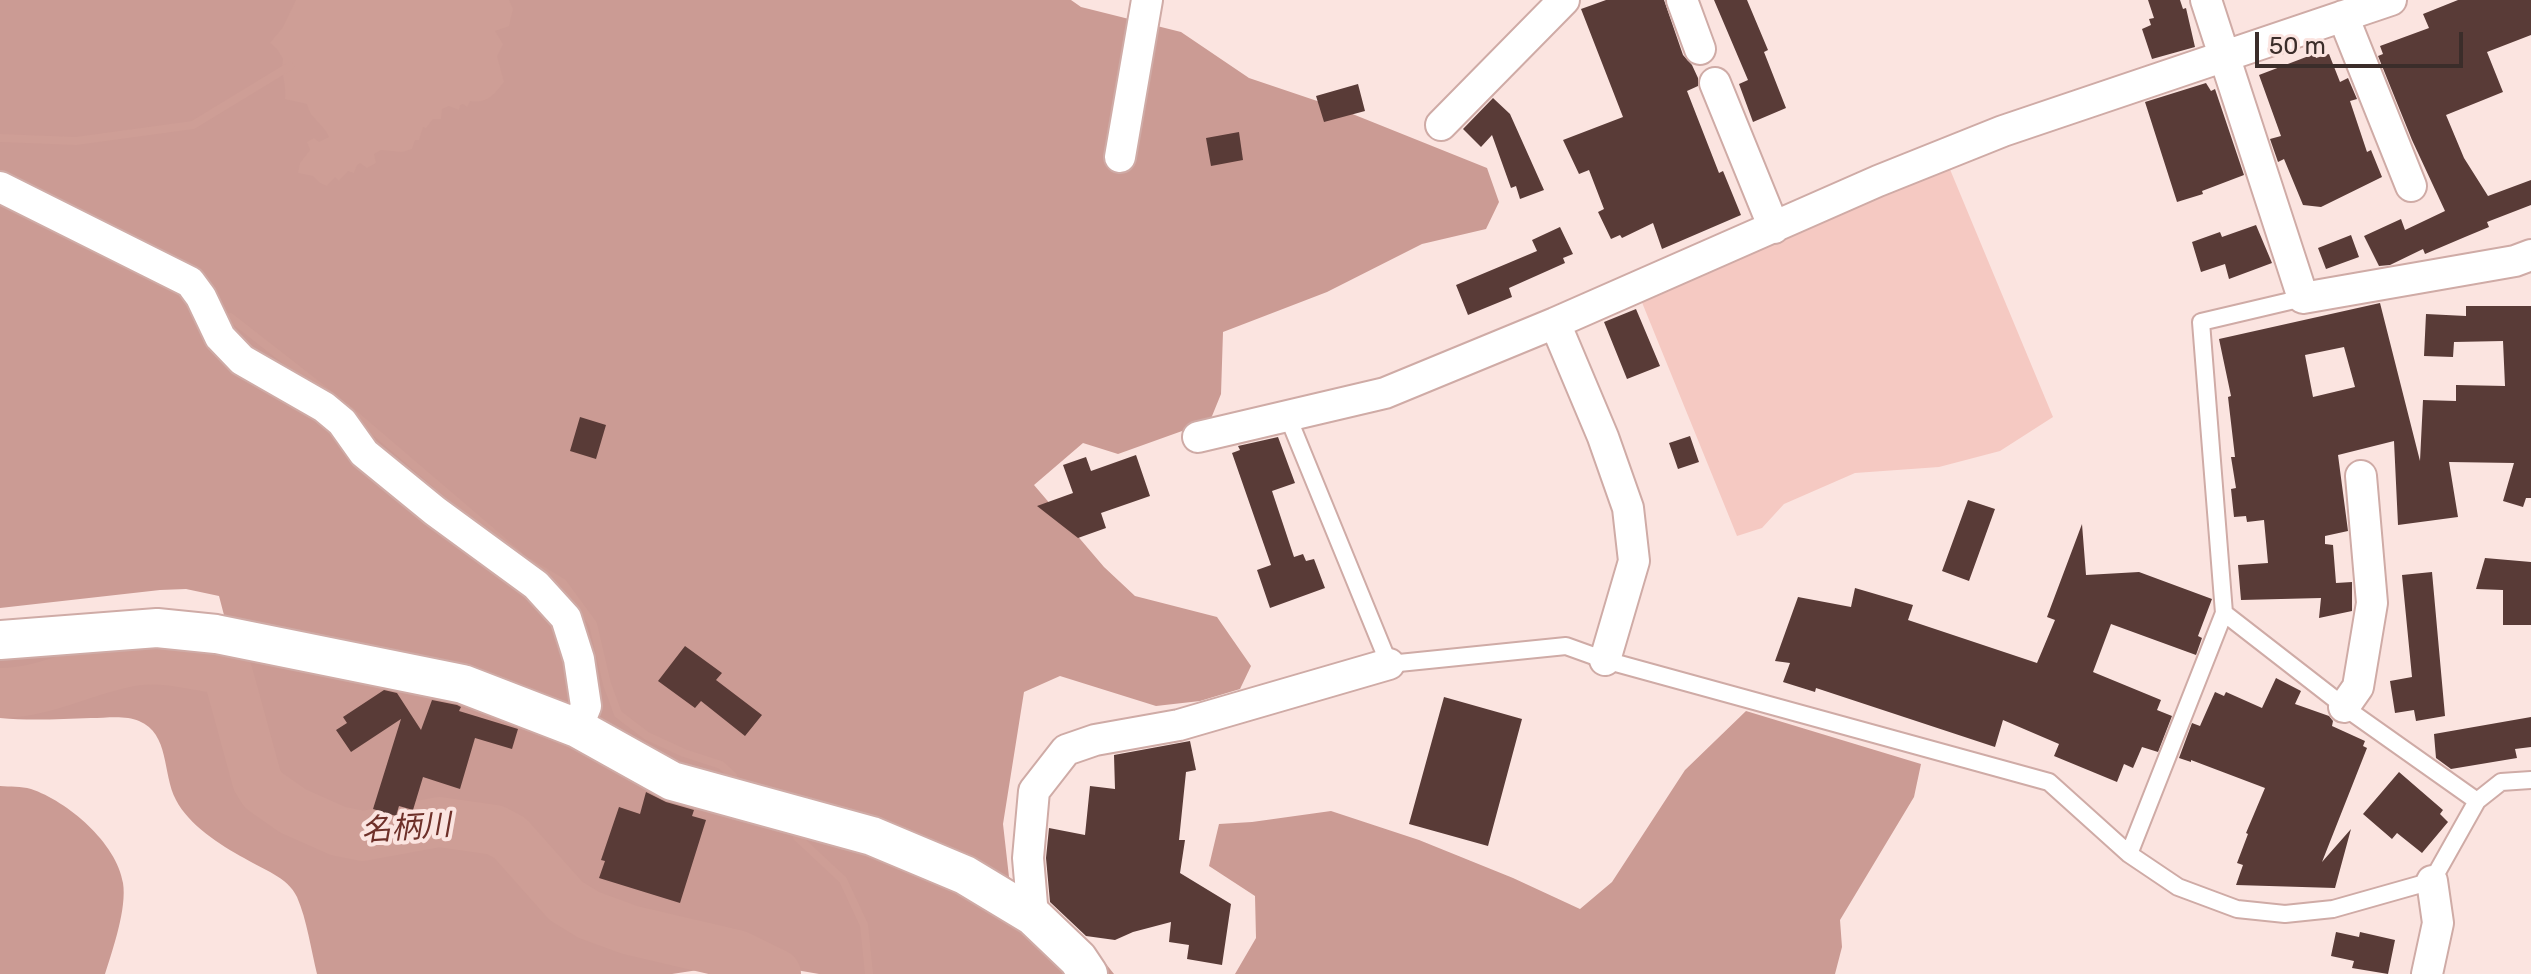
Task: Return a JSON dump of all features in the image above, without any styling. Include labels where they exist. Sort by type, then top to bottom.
[{"type":"street","points":[[1120,157],[1147,0]]},
{"type":"street","points":[[1441,125],[1564,0]]},
{"type":"street","points":[[1682,0],[1700,49]]},
{"type":"street","points":[[2206,0],[2303,298],[2515,261],[2531,255]]},
{"type":"street","points":[[1198,437],[1385,393],[1555,323],[1878,181],[2003,131],[2367,6],[2411,186]]},
{"type":"street","points":[[1715,83],[1774,228]]},
{"type":"street","points":[[0,187],[190,282],[201,297],[220,337],[242,360],[324,407],[342,422],[364,453],[435,511],[536,585],[566,618],[579,659],[586,706],[577,728]]},
{"type":"street","points":[[1555,323],[1603,437],[1628,508],[1634,561],[1605,660]]},
{"type":"street","points":[[2344,707],[2358,687],[2372,603],[2361,476]]},
{"type":"street","points":[[0,640],[157,628],[216,634],[463,684],[577,728],[672,781],[872,836],[952,869],[1033,916],[1078,959],[1088,974]]},
{"type":"street","points":[[1033,916],[1028,858],[1034,791],[1066,750],[1095,740],[1179,725],[1389,664]]},
{"type":"street","points":[[2427,974],[2438,923],[2432,881]]},
{"type":"lane","points":[[2129,854],[2224,613],[2201,322],[2303,298]]},
{"type":"lane","points":[[1288,417],[1389,664],[1566,646],[1605,660],[2049,782],[2129,854],[2178,887],[2237,909],[2285,914],[2333,909],[2432,881],[2477,801],[2501,782],[2531,780]]},
{"type":"lane","points":[[2224,613],[2344,707],[2477,801]]},
{"type":"shaded area","points":[[0,0],[1071,0],[1081,7],[1181,32],[1249,78],[1335,107],[1487,168],[1499,202],[1486,229],[1422,244],[1327,292],[1223,332],[1221,394],[1210,421],[1118,454],[1083,443],[1034,485],[1104,567],[1135,596],[1217,617],[1251,666],[1240,689],[1200,701],[1156,706],[1060,676],[1024,692],[1003,824],[1009,877],[1091,945],[1114,974],[819,974],[750,962],[672,974],[317,974],[304,915],[293,890],[274,874],[215,841],[189,818],[176,800],[161,745],[149,727],[122,717],[0,718],[0,653],[157,646],[173,653],[200,675],[257,741],[219,596],[186,589],[160,590],[0,608]]},
{"type":"shaded area","points":[[296,0],[509,0],[513,9],[509,26],[495,31],[503,44],[497,56],[504,82],[486,100],[470,101],[467,107],[460,105],[459,110],[449,106],[442,109],[441,119],[433,119],[426,128],[423,127],[412,149],[402,152],[381,150],[374,154],[376,163],[367,168],[360,163],[354,173],[348,171],[339,181],[335,177],[327,186],[313,176],[298,173],[300,163],[310,150],[307,142],[314,138],[319,142],[329,137],[307,104],[285,99],[283,59],[270,43],[283,27]]},
{"type":"shaded area","points":[[1949,167],[2053,417],[2000,451],[1939,467],[1855,473],[1784,504],[1762,528],[1737,536],[1641,300]]},
{"type":"shaded area","points":[[1746,711],[1921,764],[1914,797],[1840,920],[1842,947],[1835,974],[1235,974],[1256,938],[1255,896],[1209,866],[1219,824],[1331,811],[1419,840],[1580,909],[1612,882],[1685,770]]},
{"type":"shaded area","points":[[0,786],[31,789],[60,803],[88,826],[111,853],[119,868],[124,893],[105,974],[0,974]]},
{"type":"building","points":[[1606,0],[1664,0],[1683,55],[1698,78],[1698,86],[1687,91],[1719,173],[1723,171],[1741,215],[1662,249],[1653,223],[1622,238],[1620,235],[1611,239],[1598,212],[1604,209],[1589,170],[1579,174],[1563,140],[1623,117],[1581,9]]},
{"type":"building","points":[[1714,0],[1747,0],[1768,50],[1764,52],[1786,108],[1753,122],[1739,84],[1748,80]]},
{"type":"building","points":[[2148,0],[2180,0],[2183,9],[2186,8],[2195,47],[2152,59],[2142,29],[2151,25],[2149,19],[2154,18]]},
{"type":"building","points":[[2458,0],[2531,0],[2531,35],[2487,52],[2503,92],[2446,115],[2464,158],[2488,196],[2531,180],[2531,205],[2487,222],[2489,227],[2425,254],[2423,249],[2390,265],[2379,266],[2364,236],[2401,219],[2405,230],[2445,211],[2378,56],[2383,54],[2380,46],[2429,28],[2423,14]]},
{"type":"building","points":[[2314,54],[2316,58],[2329,54],[2340,82],[2348,78],[2357,99],[2350,101],[2367,152],[2371,150],[2382,177],[2321,207],[2303,205],[2284,159],[2278,162],[2270,139],[2281,136],[2259,75]]},
{"type":"building","points":[[2206,83],[2211,91],[2215,89],[2244,175],[2177,202],[2145,102]]},
{"type":"building","points":[[1358,84],[1365,111],[1324,122],[1316,96]]},
{"type":"building","points":[[1493,98],[1510,114],[1544,190],[1520,199],[1516,186],[1511,188],[1492,135],[1481,147],[1463,129]]},
{"type":"building","points":[[1239,132],[1243,160],[1211,166],[1206,138]]},
{"type":"building","points":[[2256,225],[2272,263],[2229,279],[2225,264],[2201,272],[2192,242],[2220,232],[2222,237]]},
{"type":"building","points":[[1560,227],[1573,254],[1563,258],[1565,263],[1509,288],[1512,297],[1468,315],[1456,285],[1537,251],[1532,240]]},
{"type":"building","points":[[2351,235],[2359,257],[2326,269],[2318,248]]},
{"type":"building","points":[[2380,303],[2420,461],[2423,400],[2456,401],[2456,385],[2505,386],[2503,341],[2454,342],[2453,357],[2424,356],[2426,314],[2466,316],[2466,306],[2531,306],[2531,498],[2526,498],[2523,507],[2503,501],[2514,463],[2449,462],[2458,517],[2398,525],[2394,441],[2338,455],[2348,531],[2325,536],[2325,544],[2333,545],[2336,583],[2352,582],[2352,611],[2319,618],[2321,598],[2241,600],[2238,565],[2268,563],[2264,520],[2247,522],[2246,516],[2234,517],[2231,489],[2236,488],[2231,457],[2235,457],[2228,397],[2231,396],[2219,339]],"holes":[[[2344,347],[2355,387],[2313,397],[2305,355]]]},
{"type":"building","points":[[1636,309],[1660,366],[1627,379],[1604,322]]},
{"type":"building","points":[[580,417],[606,425],[596,459],[570,451]]},
{"type":"building","points":[[1690,436],[1699,462],[1678,469],[1669,443]]},
{"type":"building","points":[[1278,437],[1295,483],[1272,491],[1294,557],[1303,554],[1306,561],[1314,559],[1325,588],[1270,608],[1257,570],[1271,565],[1232,453],[1240,450],[1238,446]]},
{"type":"building","points":[[1136,455],[1150,496],[1101,513],[1106,528],[1078,538],[1037,506],[1073,493],[1063,465],[1086,457],[1091,471]]},
{"type":"building","points":[[1968,500],[1995,509],[1969,581],[1942,571]]},
{"type":"building","points":[[2082,524],[2086,575],[2139,572],[2212,599],[2198,636],[2202,638],[2196,655],[2111,624],[2093,672],[2161,700],[2157,710],[2172,716],[2158,752],[2142,747],[2133,768],[2124,764],[2117,782],[2054,756],[2059,744],[2003,720],[1995,747],[1816,688],[1815,692],[1783,682],[1790,663],[1775,661],[1798,597],[1851,607],[1855,588],[1913,605],[1908,620],[2037,663],[2055,620],[2047,617]]},
{"type":"building","points":[[2485,558],[2531,562],[2531,625],[2503,625],[2503,590],[2476,589]]},
{"type":"building","points":[[2432,572],[2445,716],[2416,721],[2414,710],[2395,713],[2390,681],[2412,677],[2402,575]]},
{"type":"building","points":[[685,646],[722,673],[716,680],[762,715],[745,736],[701,701],[695,708],[658,681]]},
{"type":"building","points":[[2276,678],[2301,691],[2295,704],[2329,716],[2332,726],[2365,741],[2363,746],[2367,748],[2322,862],[2351,829],[2335,888],[2236,885],[2243,865],[2237,863],[2265,788],[2179,758],[2192,723],[2200,726],[2215,692],[2224,696],[2226,692],[2262,708]]},
{"type":"building","points":[[384,690],[397,693],[421,730],[432,700],[457,705],[461,707],[459,711],[518,729],[512,749],[475,738],[460,789],[423,777],[413,810],[399,806],[396,816],[373,809],[401,719],[351,752],[336,730],[347,723],[343,717]]},
{"type":"building","points":[[1444,697],[1522,719],[1488,846],[1409,824]]},
{"type":"building","points":[[2531,717],[2531,747],[2515,749],[2517,758],[2451,769],[2436,758],[2434,734]]},
{"type":"building","points":[[1190,741],[1196,770],[1186,772],[1179,840],[1185,840],[1180,873],[1231,904],[1222,965],[1187,959],[1189,945],[1169,942],[1171,922],[1115,940],[1086,936],[1050,902],[1046,858],[1049,828],[1085,835],[1090,786],[1115,789],[1114,755]]},
{"type":"building","points":[[2399,772],[2443,810],[2440,814],[2448,822],[2422,853],[2397,833],[2392,839],[2363,814]]},
{"type":"building","points":[[646,792],[694,810],[692,816],[706,820],[680,903],[599,878],[605,861],[601,860],[619,807],[640,814]]},
{"type":"building","points":[[2336,932],[2359,937],[2360,932],[2395,940],[2388,974],[2352,968],[2354,961],[2331,956]]},
{"type":"waterway","points":[[0,138],[76,141],[193,125],[290,66]]},
{"type":"waterway","points":[[230,317],[330,395]]},
{"type":"waterway","points":[[347,408],[519,555]]},
{"type":"waterway","points":[[530,563],[563,583],[593,624],[607,684],[618,714],[647,736],[721,765],[733,776]]},
{"type":"waterway","name":"名柄川","points":[[0,693],[34,689],[116,664],[144,660],[176,661],[220,669],[228,674],[257,780],[263,790],[293,811],[338,831],[363,836],[439,822],[495,830],[510,838],[566,901],[589,915],[630,930],[737,955],[776,974]]},
{"type":"waterway","points":[[797,837],[843,880],[864,925],[869,974]]}]
